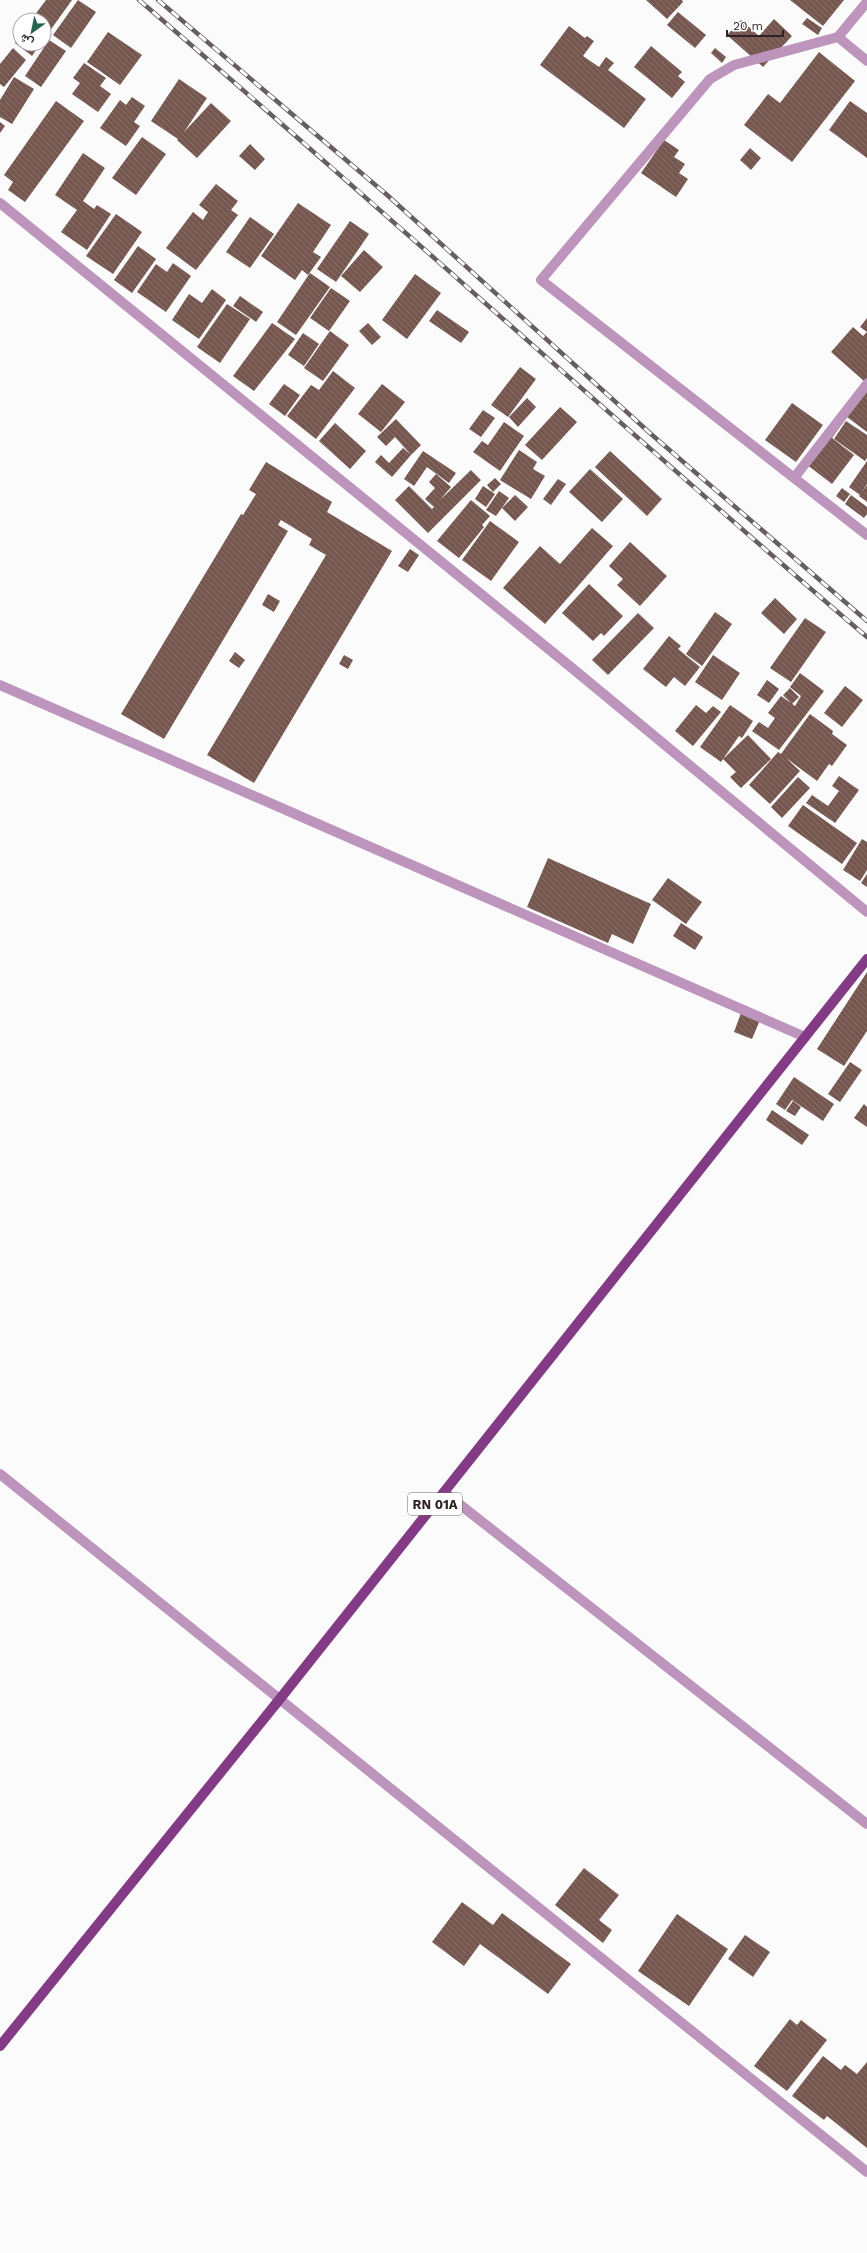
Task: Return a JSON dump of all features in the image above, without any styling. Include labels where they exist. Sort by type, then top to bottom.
[{"type":"main road","name":"RN 01A","points":[[0,2046],[280,1700],[867,959]]},
{"type":"street","points":[[867,2],[838,37],[734,65],[710,79],[541,280],[867,535]]},
{"type":"street","points":[[838,37],[867,61]]},
{"type":"street","points":[[0,202],[566,663],[867,912]]},
{"type":"street","points":[[794,478],[867,384]]},
{"type":"street","points":[[0,685],[805,1037]]},
{"type":"street","points":[[0,1474],[867,2172]]},
{"type":"street","points":[[444,1492],[867,1824]]},
{"type":"building","points":[[46,0],[72,0],[52,28],[52,12],[37,12]]},
{"type":"building","points":[[78,0],[96,12],[71,48],[53,35]]},
{"type":"building","points":[[646,0],[682,0],[683,2],[667,19]]},
{"type":"building","points":[[790,0],[844,0],[823,26]]},
{"type":"building","points":[[678,12],[706,35],[695,48],[667,25]]},
{"type":"building","points":[[807,18],[822,28],[818,35],[802,24]]},
{"type":"building","points":[[774,19],[792,36],[763,67],[727,35],[741,20],[759,36]]},
{"type":"building","points":[[569,26],[585,38],[587,36],[594,41],[583,56],[599,67],[606,57],[614,63],[608,70],[646,99],[624,128],[540,65]]},
{"type":"building","points":[[108,32],[142,55],[120,85],[87,62]]},
{"type":"building","points":[[52,42],[66,51],[41,87],[25,76],[41,52],[52,52]]},
{"type":"building","points":[[651,46],[682,72],[678,76],[685,82],[672,98],[634,67]]},
{"type":"building","points":[[715,48],[726,57],[722,63],[711,53]]},
{"type":"building","points":[[12,49],[12,52],[17,52],[26,60],[4,87],[0,84],[0,64]]},
{"type":"building","points":[[27,52],[35,52],[32,56]]},
{"type":"building","points":[[819,52],[855,81],[792,162],[744,125],[768,94],[780,103]]},
{"type":"building","points":[[84,63],[106,78],[100,86],[111,94],[98,112],[72,94],[80,83],[73,78]]},
{"type":"building","points":[[14,77],[34,89],[12,124],[0,117],[0,100]]},
{"type":"building","points":[[179,79],[207,98],[184,132],[211,103],[231,121],[197,158],[177,140],[178,139],[151,121]]},
{"type":"building","points":[[132,97],[145,106],[134,122],[140,126],[126,146],[100,128],[120,100],[126,105]]},
{"type":"building","points":[[56,101],[84,121],[25,202],[8,190],[13,182],[4,175]]},
{"type":"building","points":[[850,101],[867,113],[867,158],[829,130]]},
{"type":"building","points":[[0,122],[5,126],[0,133]]},
{"type":"building","points":[[142,137],[166,154],[136,195],[112,178]]},
{"type":"building","points":[[664,140],[679,150],[674,157],[685,164],[679,173],[688,179],[676,197],[641,173]]},
{"type":"building","points":[[250,144],[265,159],[255,170],[239,156]]},
{"type":"building","points":[[750,148],[761,158],[751,170],[740,160]]},
{"type":"building","points":[[83,153],[105,168],[83,201],[94,209],[97,205],[111,214],[87,250],[61,232],[77,210],[55,195]]},
{"type":"building","points":[[216,184],[238,201],[231,210],[238,215],[196,270],[166,248],[193,212],[203,220],[208,212],[199,205]]},
{"type":"building","points":[[298,203],[331,225],[313,252],[321,257],[308,275],[302,270],[295,280],[261,256]]},
{"type":"building","points":[[116,214],[142,232],[113,274],[86,256]]},
{"type":"building","points":[[250,217],[274,234],[250,268],[226,252]]},
{"type":"building","points":[[350,221],[369,234],[336,282],[317,269]]},
{"type":"building","points":[[138,246],[156,259],[132,293],[114,280]]},
{"type":"building","points":[[364,250],[383,267],[360,292],[341,276]]},
{"type":"building","points":[[173,263],[191,276],[166,312],[137,292],[156,264],[167,272]]},
{"type":"building","points":[[310,273],[330,287],[296,335],[277,322]]},
{"type":"building","points":[[415,274],[441,293],[407,339],[382,320]]},
{"type":"building","points":[[331,288],[350,301],[329,331],[310,318]]},
{"type":"building","points":[[212,289],[226,300],[199,339],[172,320],[189,294],[202,303]]},
{"type":"building","points":[[240,296],[263,312],[256,322],[233,306]]},
{"type":"building","points":[[227,304],[250,319],[220,363],[197,347]]},
{"type":"building","points":[[437,310],[469,332],[461,343],[429,321]]},
{"type":"building","points":[[867,318],[867,332],[860,327]]},
{"type":"building","points":[[272,323],[295,339],[254,391],[233,376]]},
{"type":"building","points":[[368,323],[381,337],[372,345],[359,331]]},
{"type":"building","points":[[853,327],[863,336],[867,332],[867,378],[864,381],[831,352]]},
{"type":"building","points":[[330,331],[349,345],[323,381],[304,368]]},
{"type":"building","points":[[303,333],[319,344],[304,366],[288,355]]},
{"type":"building","points":[[520,367],[536,379],[508,417],[491,405]]},
{"type":"building","points":[[333,371],[355,388],[316,439],[287,416],[311,385],[319,390]]},
{"type":"building","points":[[284,384],[300,395],[285,416],[269,404]]},
{"type":"building","points":[[382,384],[405,402],[381,432],[358,414]]},
{"type":"building","points":[[867,391],[867,432],[847,417],[832,438],[854,455],[832,484],[806,464]]},
{"type":"building","points":[[527,398],[536,407],[518,427],[509,417]]},
{"type":"building","points":[[792,403],[823,425],[796,462],[765,440]]},
{"type":"building","points":[[560,407],[577,422],[542,460],[525,445]]},
{"type":"building","points":[[483,410],[495,418],[481,437],[469,429]]},
{"type":"building","points":[[396,419],[421,445],[411,455],[395,437],[386,446],[377,437]]},
{"type":"building","points":[[846,421],[867,435],[867,458],[865,461],[834,439]]},
{"type":"building","points":[[504,422],[524,436],[500,471],[473,452],[482,441],[488,445]]},
{"type":"building","points":[[335,423],[366,451],[350,469],[319,441]]},
{"type":"building","points":[[403,448],[411,455],[392,477],[375,462],[381,455],[389,463]]},
{"type":"building","points":[[519,450],[537,462],[533,469],[545,476],[531,499],[500,480]]},
{"type":"building","points":[[423,451],[456,473],[449,483],[427,467],[414,486],[404,479]]},
{"type":"building","points":[[610,451],[662,499],[647,516],[595,467]]},
{"type":"building","points":[[867,461],[867,484],[860,495],[849,487]]},
{"type":"building","points":[[266,462],[332,502],[327,512],[392,551],[254,783],[207,755],[326,555],[309,545],[312,539],[281,520],[278,525],[288,531],[164,739],[121,714],[241,514],[243,515],[256,494],[249,490]]},
{"type":"building","points":[[590,469],[623,499],[602,522],[569,492]]},
{"type":"building","points":[[471,470],[481,480],[428,533],[395,500],[409,486],[432,509],[434,507],[425,499],[435,488],[429,482],[436,474],[451,487],[440,500]]},
{"type":"building","points":[[495,478],[501,484],[493,492],[487,485]]},
{"type":"building","points":[[558,479],[566,484],[551,505],[543,499]]},
{"type":"building","points":[[867,485],[867,502],[859,496]]},
{"type":"building","points":[[483,486],[495,494],[486,507],[475,499]]},
{"type":"building","points":[[842,488],[850,494],[844,502],[836,496]]},
{"type":"building","points":[[499,491],[509,498],[496,516],[486,510]]},
{"type":"building","points":[[515,495],[528,507],[515,521],[502,508]]},
{"type":"building","points":[[851,495],[867,507],[867,514],[864,518],[845,504]]},
{"type":"building","points":[[471,500],[490,516],[482,525],[484,527],[459,558],[437,541]]},
{"type":"building","points":[[490,521],[519,542],[491,581],[462,560]]},
{"type":"building","points":[[592,528],[613,546],[545,624],[503,588],[540,546],[560,564]]},
{"type":"building","points":[[630,542],[667,576],[640,606],[617,585],[623,579],[609,566]]},
{"type":"building","points":[[410,549],[419,555],[408,572],[398,566]]},
{"type":"building","points":[[589,584],[623,616],[604,636],[601,633],[593,641],[562,613]]},
{"type":"building","points":[[268,594],[280,601],[274,612],[262,605]]},
{"type":"building","points":[[775,598],[797,619],[784,634],[761,613]]},
{"type":"building","points":[[715,612],[732,624],[702,666],[686,654]]},
{"type":"building","points":[[638,613],[654,628],[608,675],[592,660]]},
{"type":"building","points":[[805,618],[826,632],[791,682],[770,668]]},
{"type":"building","points":[[669,636],[681,646],[678,649],[700,667],[685,686],[674,677],[666,687],[643,669]]},
{"type":"building","points":[[235,652],[245,660],[239,668],[229,661]]},
{"type":"building","points":[[344,655],[353,660],[348,669],[339,664]]},
{"type":"building","points":[[713,655],[740,673],[722,700],[695,682]]},
{"type":"building","points":[[800,673],[824,691],[779,750],[752,731],[759,722],[768,728],[775,718],[768,713],[781,696],[795,706],[801,696],[790,687]]},
{"type":"building","points":[[767,680],[779,689],[769,703],[757,695]]},
{"type":"building","points":[[845,686],[863,700],[842,727],[824,713]]},
{"type":"building","points":[[790,688],[799,697],[792,704],[783,695]]},
{"type":"building","points":[[696,705],[706,713],[713,706],[721,712],[693,746],[675,731]]},
{"type":"building","points":[[730,705],[753,721],[742,738],[739,736],[721,762],[700,747]]},
{"type":"building","points":[[810,714],[833,731],[832,734],[847,745],[832,766],[829,764],[817,781],[786,758],[800,771],[770,804],[749,785],[778,752],[781,754]]},
{"type":"building","points":[[748,735],[771,759],[741,788],[730,777],[736,772],[723,759]]},
{"type":"building","points":[[839,776],[859,790],[835,823],[806,803],[812,795],[828,806],[839,791],[832,786]]},
{"type":"building","points":[[798,777],[810,788],[782,818],[771,807]]},
{"type":"building","points":[[803,805],[857,843],[842,864],[788,826]]},
{"type":"building","points":[[862,839],[867,842],[867,870],[860,881],[843,870]]},
{"type":"building","points":[[548,858],[651,904],[633,944],[612,934],[608,943],[527,907]]},
{"type":"building","points":[[867,874],[867,887],[861,883]]},
{"type":"building","points":[[668,878],[702,902],[686,924],[652,900]]},
{"type":"building","points":[[681,923],[703,937],[695,950],[673,936]]},
{"type":"building","points":[[867,972],[867,1031],[844,1066],[817,1049]]},
{"type":"building","points":[[741,1013],[760,1020],[752,1039],[734,1032]]},
{"type":"building","points":[[850,1062],[862,1070],[840,1102],[828,1094]]},
{"type":"building","points":[[794,1077],[834,1104],[823,1121],[792,1100],[785,1110],[776,1104]]},
{"type":"building","points":[[793,1101],[801,1107],[795,1116],[786,1111]]},
{"type":"building","points":[[864,1104],[867,1107],[867,1127],[854,1118]]},
{"type":"building","points":[[772,1110],[809,1135],[802,1145],[766,1120]]},
{"type":"building","points":[[584,1868],[619,1895],[599,1920],[612,1930],[603,1943],[555,1905]]},
{"type":"building","points":[[462,1902],[493,1925],[502,1913],[571,1964],[548,1994],[480,1944],[464,1966],[432,1942]]},
{"type":"building","points":[[677,1914],[728,1949],[689,2006],[638,1971]]},
{"type":"building","points":[[745,1935],[770,1952],[753,1977],[728,1959]]},
{"type":"building","points":[[790,2019],[797,2025],[801,2020],[827,2040],[787,2091],[754,2066]]},
{"type":"building","points":[[823,2056],[841,2070],[845,2065],[857,2074],[867,2062],[867,2148],[827,2116],[824,2120],[792,2096]]},
{"type":"railway","points":[[139,0],[231,79],[684,479],[867,637]]},
{"type":"railway","points":[[158,0],[386,194],[651,434],[867,621]]}]
